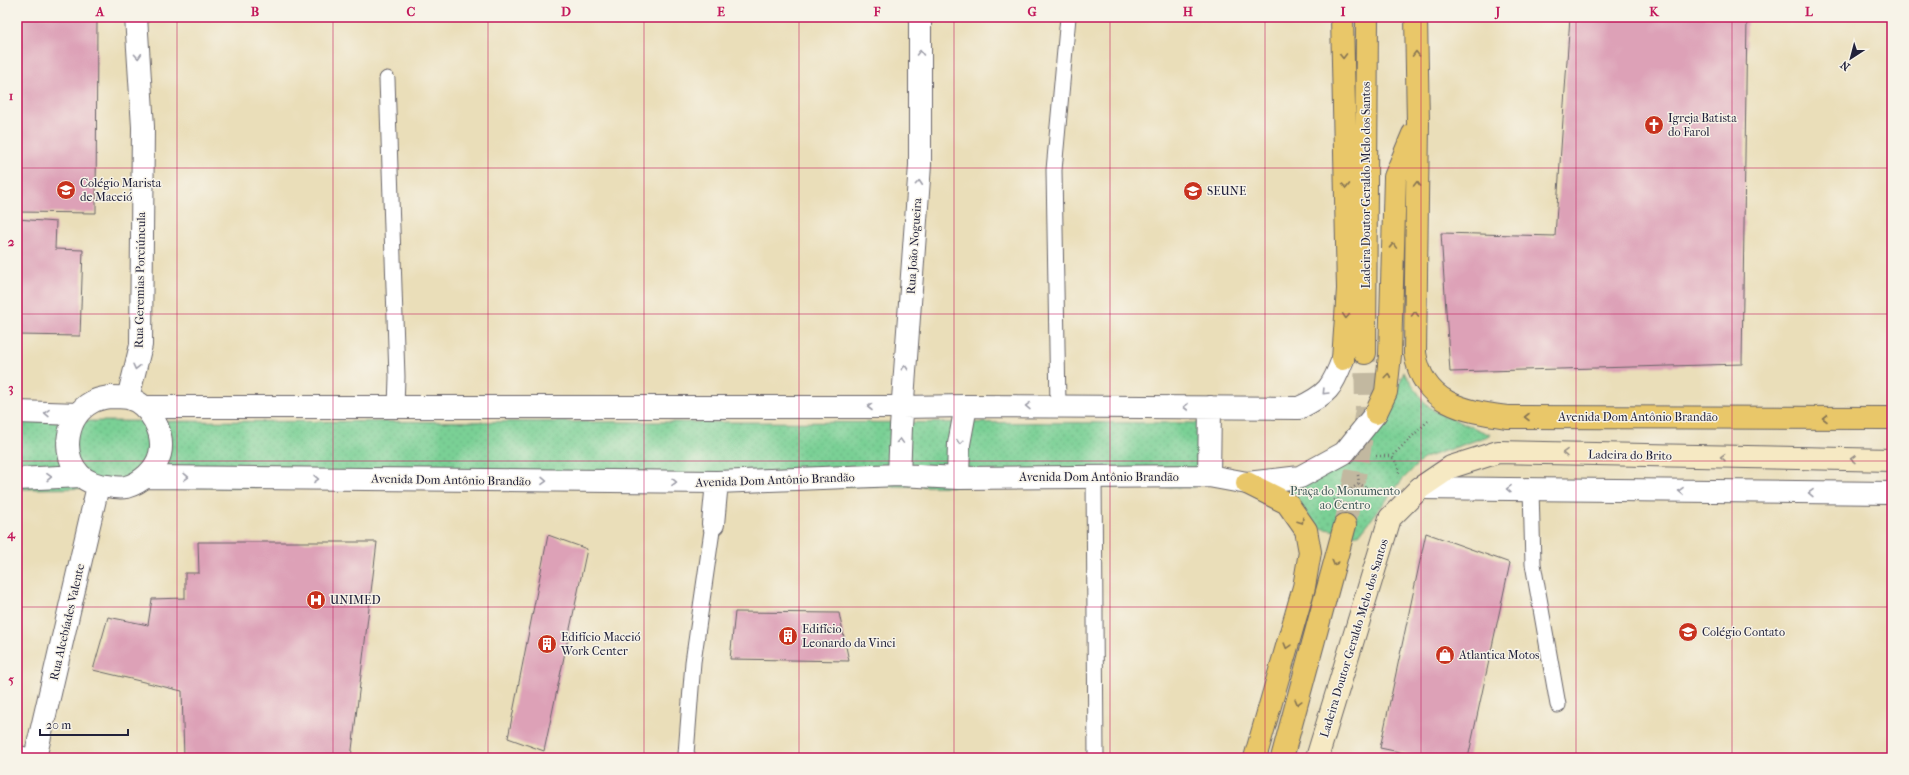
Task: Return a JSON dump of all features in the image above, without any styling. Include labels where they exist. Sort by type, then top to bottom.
[{"type":"highway","points":[[1342,17],[1348,289],[1343,359]]},
{"type":"highway","name":"Ladeira Doutor Geraldo Melo dos Santos","points":[[1365,353],[1367,17]]},
{"type":"highway","points":[[1376,413],[1386,392],[1390,355],[1395,177],[1418,122],[1416,17]]},
{"type":"highway","name":"Avenida Dom Antônio Brandão","points":[[1418,122],[1415,353],[1417,369],[1428,387],[1447,402],[1482,414],[1507,417],[1892,418]]},
{"type":"highway","points":[[1247,483],[1287,503],[1306,530],[1310,552],[1304,588],[1255,758]]},
{"type":"highway","points":[[1282,758],[1345,525]]},
{"type":"main road","name":"Ladeira do Brito","points":[[1390,518],[1420,488],[1451,467],[1498,452],[1892,460]]},
{"type":"main road","name":"Ladeira Doutor Geraldo Melo dos Santos","points":[[1317,758],[1390,518]]},
{"type":"street","name":"Rua Geremias Porciúncula","points":[[136,17],[143,127],[141,345],[136,403]]},
{"type":"street","name":"Rua João Nogueira","points":[[899,475],[902,407],[920,165],[920,17]]},
{"type":"street","points":[[90,481],[72,464],[68,446],[69,429],[78,414],[92,402],[110,397],[136,403],[396,407],[1058,406],[1299,408],[1320,398],[1334,383],[1343,359]]},
{"type":"street","points":[[17,478],[90,481],[126,487],[147,477],[160,455],[159,429],[136,403]]},
{"type":"street","points":[[958,478],[959,444],[966,406]]},
{"type":"street","points":[[1209,476],[1210,407]]},
{"type":"street","points":[[17,412],[78,414]]},
{"type":"street","name":"Avenida Dom Antônio Brandão","points":[[147,477],[718,482],[899,475],[958,478],[1209,476],[1247,483],[1300,477],[1344,453],[1376,413]]},
{"type":"street","name":"Rua Alcebíades Valente","points":[[29,756],[90,481]]},
{"type":"street","points":[[713,524],[718,482]]},
{"type":"street","points":[[1420,488],[1892,493]]},
{"type":"lane","points":[[1058,406],[1054,170],[1068,17]]},
{"type":"lane","points":[[387,79],[397,377],[396,407]]},
{"type":"lane","points":[[1094,477],[1096,758]]},
{"type":"lane","points":[[1530,489],[1534,564],[1558,705]]},
{"type":"lane","points":[[688,758],[686,754],[693,662],[713,524]]},
{"type":"path","points":[[1398,478],[1399,474],[1397,464],[1392,456],[1447,402]]},
{"type":"path","points":[[1357,477],[1359,484],[1374,493],[1380,494]]},
{"type":"green space","name":"Praça do Monumento ao Centro","points":[[1404,372],[1424,402],[1434,411],[1491,435],[1424,458],[1402,480],[1359,535],[1320,528],[1281,487],[1352,458],[1384,423]]},
{"type":"green space","points":[[17,421],[1204,423],[1194,487],[520,485],[17,489]]},
{"type":"building","points":[[17,17],[97,17],[96,213],[17,212]]},
{"type":"building","name":"Igreja Batista do Farol","points":[[1570,17],[1747,17],[1742,364],[1450,372],[1441,233],[1555,236]]},
{"type":"building","points":[[17,219],[56,222],[55,249],[83,250],[80,336],[17,335]]},
{"type":"building","name":"Atlantica Motos","points":[[1426,533],[1510,563],[1468,758],[1428,758],[1380,748]]},
{"type":"building","name":"Edifício Maceió Work Center","points":[[548,535],[587,549],[544,751],[508,738]]},
{"type":"building","points":[[198,542],[377,542],[351,758],[184,758],[182,691],[93,670],[108,617],[148,625],[152,599],[185,598],[185,573],[199,573]]},
{"type":"building","name":"Edifício Leonardo da Vinci","points":[[735,612],[839,613],[849,661],[730,659]]},
{"type":"tunnel","points":[[1345,525],[1359,456],[1366,409],[1365,353]]},
{"type":"place","name":"Igreja Batista do Farol","points":[[1654,125]]},
{"type":"place","name":"Colégio Marista de Maceió","points":[[66,190]]},
{"type":"place","name":"SEUNE","points":[[1193,191]]},
{"type":"place","name":"UNIMED","points":[[316,600]]},
{"type":"place","name":"Colégio Contato","points":[[1688,632]]},
{"type":"place","name":"Edifício Leonardo da Vinci","points":[[788,636]]},
{"type":"place","name":"Edifício Maceió Work Center","points":[[547,644]]},
{"type":"place","name":"Atlantica Motos","points":[[1445,655]]}]
